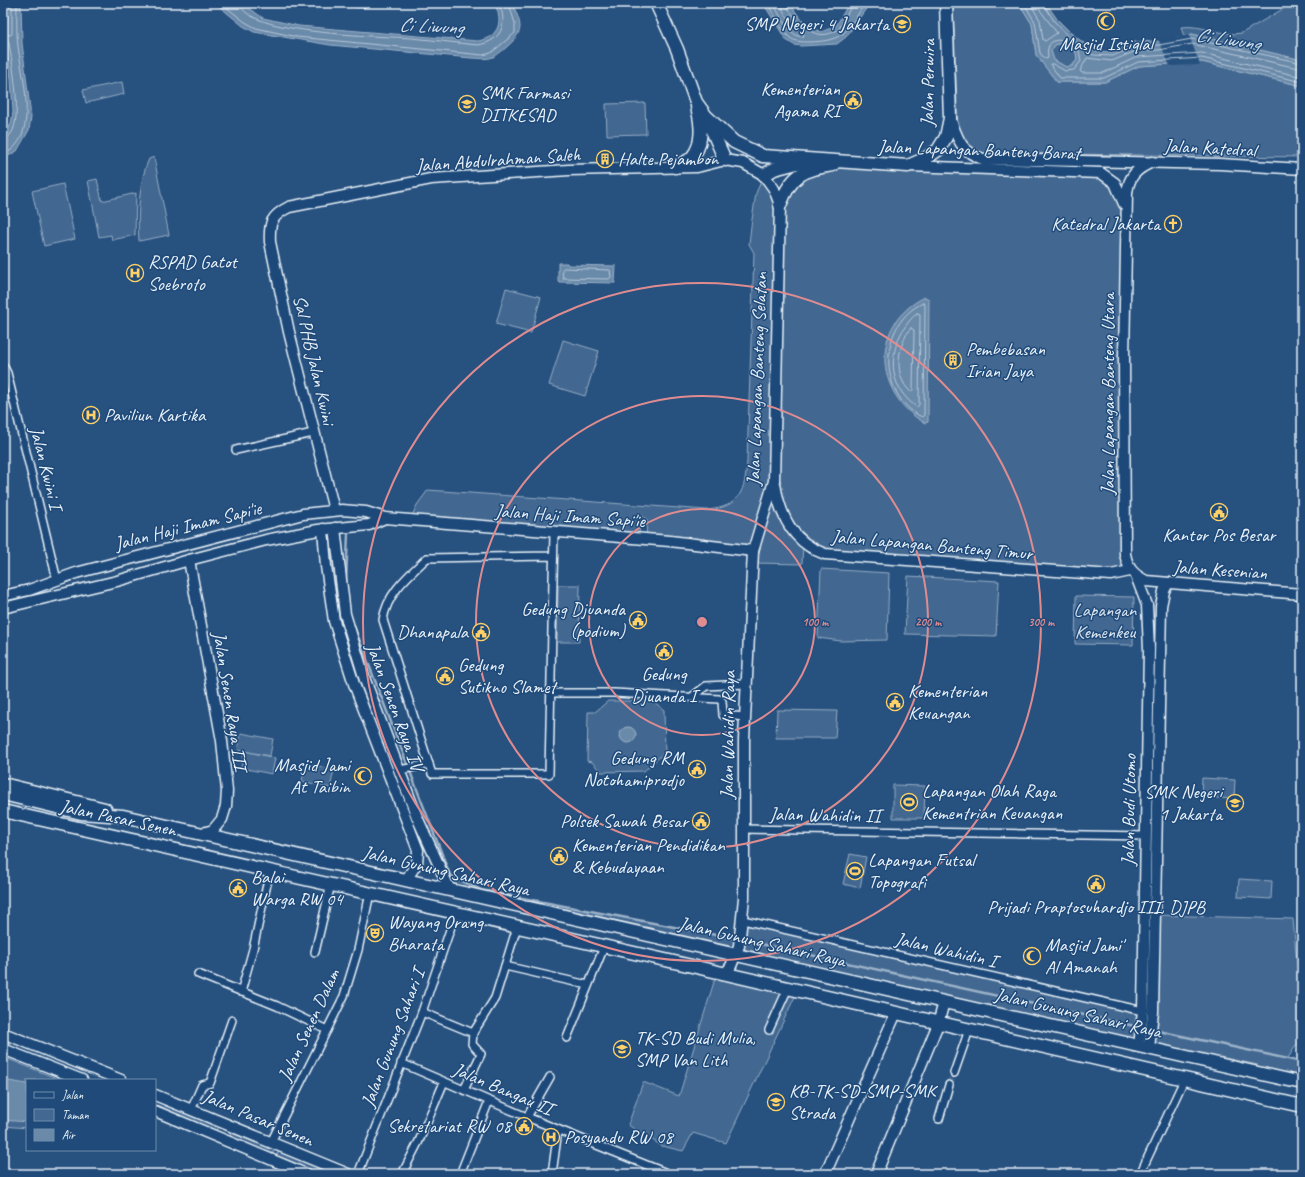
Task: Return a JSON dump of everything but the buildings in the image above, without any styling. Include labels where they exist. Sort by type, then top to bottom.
[{"type":"main road","points":[[656,3],[677,50],[696,102],[701,127],[698,146],[693,156],[674,167]]},
{"type":"main road","name":"Jalan Perwira","points":[[908,166],[926,158],[938,150],[946,137],[950,118],[946,3]]},
{"type":"main road","points":[[696,102],[706,116],[725,160]]},
{"type":"main road","name":"Jalan Lapangan Banteng Barat","points":[[706,116],[734,142],[765,156],[908,166]]},
{"type":"main road","points":[[764,175],[774,169],[810,159]]},
{"type":"main road","points":[[780,205],[786,190],[794,178],[805,171],[848,163]]},
{"type":"main road","name":"Jalan Pasar Senen","points":[[3,784],[108,810],[123,816],[213,837]]},
{"type":"main road","name":"Jalan Pasar Senen","points":[[3,794],[81,813],[123,816]]},
{"type":"main road","name":"Jalan Pasar Senen","points":[[3,811],[226,861]]},
{"type":"main road","name":"Jalan Gunung Sahari Raya","points":[[213,837],[450,890],[739,946],[944,1002],[1145,1043],[1302,1083]]},
{"type":"main road","name":"Jalan Gunung Sahari Raya","points":[[226,861],[456,912],[938,1024],[1118,1063],[1184,1080],[1302,1106]]},
{"type":"street","points":[[357,3],[364,3]]},
{"type":"street","name":"Jalan Lapangan Banteng Barat","points":[[950,118],[962,146],[970,153],[983,159],[1152,162]]},
{"type":"street","name":"Jalan Abdulrahman Saleh","points":[[274,217],[289,207],[430,179],[537,172],[697,167],[725,160],[743,163],[755,168],[764,175],[774,189],[780,205]]},
{"type":"street","name":"Jalan Katedral","points":[[1126,209],[1128,183],[1133,173],[1152,162],[1220,164],[1302,170]]},
{"type":"street","name":"Jalan Lapangan Banteng Barat","points":[[908,166],[1101,173],[1116,183],[1126,209]]},
{"type":"street","name":"Jalan Lapangan Banteng Selatan","points":[[753,551],[774,482],[780,205]]},
{"type":"street","name":"Jalan Lapangan Banteng Utara","points":[[1126,209],[1124,360],[1125,554],[1133,573]]},
{"type":"street","name":"Sal PHB Jalan Kwini","points":[[274,217],[270,228],[270,242],[289,332],[313,433],[334,510]]},
{"type":"street","name":"Jalan Kwini I","points":[[3,365],[7,373],[57,580]]},
{"type":"street","points":[[236,450],[313,433]]},
{"type":"street","name":"Jalan Lapangan Banteng Timur","points":[[774,482],[778,503],[787,523],[803,542],[825,554],[1111,575],[1133,573]]},
{"type":"street","name":"Jalan Haji Imam Sapi'ie","points":[[3,596],[76,573],[262,524],[303,514],[334,510],[366,512],[385,518],[678,541],[753,551]]},
{"type":"street","name":"Jalan Haji Imam Sapi'ie","points":[[3,608],[117,581],[266,540],[323,529],[369,525],[385,518]]},
{"type":"street","points":[[262,524],[266,540]]},
{"type":"street","name":"Jalan Senen Raya IV","points":[[335,528],[346,618],[365,680],[413,806],[450,890]]},
{"type":"street","name":"Jalan Senen Raya IV","points":[[323,529],[326,566],[334,621],[354,684],[418,850],[419,856],[406,880]]},
{"type":"street","points":[[553,556],[427,558],[399,585],[389,600],[384,610],[383,620],[432,774],[549,774],[554,532]]},
{"type":"street","name":"Jalan Wahidin Raya","points":[[739,946],[743,920],[745,684],[753,551]]},
{"type":"street","name":"Jalan Senen Raya III","points":[[189,560],[222,741],[227,791],[226,806],[222,819],[213,830],[200,834]]},
{"type":"street","name":"Jalan Kesenian","points":[[1133,573],[1146,581],[1302,594]]},
{"type":"street","name":"Jalan Budi Utomo","points":[[1133,573],[1148,613],[1149,649],[1142,1016],[1145,1043]]},
{"type":"street","name":"Jalan Budi Utomo","points":[[1145,1043],[1153,1020],[1161,606],[1164,591],[1168,583]]},
{"type":"street","points":[[334,621],[346,618]]},
{"type":"street","points":[[354,684],[365,680]]},
{"type":"street","points":[[692,696],[706,686],[745,684]]},
{"type":"street","points":[[551,692],[692,696],[720,699],[724,705],[723,715],[745,717]]},
{"type":"street","points":[[400,770],[429,764]]},
{"type":"street","points":[[403,810],[413,806]]},
{"type":"street","name":"Jalan Wahidin II","points":[[744,829],[1145,836]]},
{"type":"street","points":[[240,992],[255,942],[270,870]]},
{"type":"street","points":[[315,952],[331,884]]},
{"type":"street","name":"Jalan Senen Dalam","points":[[270,1142],[327,1030],[351,979],[370,893]]},
{"type":"street","name":"Jalan Gunung Sahari I","points":[[358,1174],[422,1012],[456,912]]},
{"type":"street","name":"Jalan Wahidin I","points":[[743,920],[1142,1016]]},
{"type":"street","points":[[464,1090],[481,1054],[472,1044],[473,1033],[491,1007],[517,927]]},
{"type":"street","points":[[725,974],[739,946]]},
{"type":"street","points":[[567,1038],[604,947]]},
{"type":"street","points":[[505,966],[588,985]]},
{"type":"street","points":[[198,974],[277,1006],[327,1030]]},
{"type":"street","points":[[769,1030],[788,988]]},
{"type":"street","points":[[876,1174],[938,1024],[944,1002]]},
{"type":"street","points":[[422,1012],[473,1033]]},
{"type":"street","points":[[825,1174],[896,1014]]},
{"type":"street","points":[[191,1110],[202,1085],[210,1083],[232,1020]]},
{"type":"street","points":[[954,1073],[969,1030]]},
{"type":"street","points":[[3,1033],[118,1079]]},
{"type":"street","points":[[3,1049],[79,1079]]},
{"type":"street","name":"Jalan Bangau II","points":[[401,1063],[558,1130],[669,1174]]},
{"type":"street","points":[[527,1117],[550,1077]]},
{"type":"street","points":[[1140,1174],[1184,1080]]},
{"type":"street","points":[[402,1174],[420,1141],[444,1082]]},
{"type":"street","points":[[939,1119],[949,1085]]},
{"type":"street","name":"Jalan Pasar Senen","points":[[156,1095],[348,1174]]},
{"type":"street","points":[[460,1174],[489,1101]]},
{"type":"street","name":"Jalan Pasar Senen","points":[[156,1111],[306,1174]]},
{"type":"street","points":[[221,1139],[227,1124]]},
{"type":"street","points":[[552,1174],[558,1130]]},
{"type":"green space","points":[[953,3],[1019,3],[1032,24],[1036,55],[1057,82],[1105,82],[1139,66],[1202,62],[1302,86],[1302,157],[983,153],[969,147],[958,130]]},
{"type":"green space","points":[[1293,3],[1302,6],[1302,60],[1192,34],[1184,37],[1181,27],[1197,27],[1235,34],[1242,33]]},
{"type":"green space","points":[[1056,44],[1063,44],[1076,52],[1077,60],[1072,66],[1066,67],[1054,60],[1051,51]]},
{"type":"green space","points":[[122,82],[124,94],[86,103],[83,90]]},
{"type":"green space","points":[[645,103],[646,134],[607,135],[606,104]]},
{"type":"green space","points":[[154,157],[169,235],[139,241],[138,221],[141,188],[149,159]]},
{"type":"green space","points":[[831,165],[1105,175],[1123,199],[1128,565],[1120,573],[825,554],[803,543],[802,564],[753,563],[753,551],[646,539],[647,520],[643,516],[640,520],[639,538],[410,520],[417,505],[428,490],[707,510],[727,505],[734,501],[739,495],[745,480],[747,461],[754,253],[749,244],[756,193],[764,175],[780,204],[787,189]]},
{"type":"green space","points":[[97,179],[102,201],[136,193],[135,235],[112,240],[111,235],[99,237],[88,181]]},
{"type":"green space","points":[[63,184],[75,239],[44,246],[32,191]]},
{"type":"green space","points":[[506,288],[541,297],[531,333],[496,324]]},
{"type":"green space","points":[[563,340],[599,351],[585,396],[549,385]]},
{"type":"green space","points":[[821,569],[889,573],[887,640],[841,641],[818,638]]},
{"type":"green space","points":[[908,576],[999,581],[996,636],[905,634]]},
{"type":"green space","points":[[558,585],[580,585],[579,642],[557,642]]},
{"type":"green space","name":"Lapangan Kemenkeu","points":[[1076,596],[1134,597],[1133,645],[1075,644]]},
{"type":"green space","points":[[608,701],[653,701],[664,710],[665,752],[644,771],[601,772],[592,762],[587,761],[588,712],[595,712]]},
{"type":"green space","points":[[777,710],[837,711],[835,738],[776,738]]},
{"type":"green space","points":[[241,733],[273,739],[270,756],[238,750]]},
{"type":"green space","points":[[244,751],[275,758],[272,774],[241,768]]},
{"type":"green space","points":[[306,763],[334,770],[330,788],[302,781]]},
{"type":"green space","points":[[1202,778],[1235,780],[1234,799],[1201,797]]},
{"type":"green space","name":"Lapangan Olah Raga Kementrian Keuangan","points":[[893,785],[925,786],[924,818],[893,818]]},
{"type":"green space","name":"Lapangan Futsal Topografi","points":[[850,854],[866,857],[860,888],[843,884]]},
{"type":"green space","points":[[450,875],[481,890],[740,940],[743,920],[1143,1011],[1139,1046],[450,890],[443,876]]},
{"type":"green space","points":[[1239,879],[1272,881],[1271,899],[1238,897]]},
{"type":"green space","points":[[1155,915],[1293,919],[1302,1020],[1302,1041],[1295,1047],[1288,1058],[1302,1061],[1302,1083],[1256,1072],[1258,1065],[1220,1057],[1219,1063],[1149,1048]]},
{"type":"green space","points":[[717,972],[798,990],[726,1143],[693,1133],[683,1151],[662,1146],[628,1125],[643,1082],[679,1096]]},
{"type":"green space","points":[[3,1057],[58,1079],[26,1079],[26,1128],[3,1126]]},
{"type":"green space","points":[[165,1103],[219,1125],[216,1131],[163,1109]]},
{"type":"green space","points":[[232,1130],[275,1149],[272,1155],[230,1137]]},
{"type":"green space","points":[[279,1150],[337,1174],[319,1174],[276,1157]]},
{"type":"water","points":[[3,3],[21,3],[22,43],[31,117],[29,130],[17,151],[3,159],[3,137],[11,124],[13,112],[11,78],[3,27]]},
{"type":"water","points":[[215,3],[242,3],[263,18],[299,26],[478,41],[491,36],[498,27],[499,16],[494,3],[512,3],[520,27],[514,40],[497,55],[482,59],[330,45],[254,32],[243,26]]},
{"type":"water","points":[[763,3],[789,3],[805,24],[821,32],[836,26],[849,3],[870,3],[846,37],[837,44],[801,46],[794,45],[786,40]]},
{"type":"water","points":[[1019,3],[1046,3],[1057,19],[1071,33],[1094,51],[1112,52],[1134,42],[1159,41],[1192,34],[1302,60],[1302,86],[1202,62],[1139,66],[1105,82],[1057,82],[1036,55],[1032,24]],"holes":[[[1056,44],[1063,44],[1076,52],[1077,60],[1072,66],[1066,67],[1054,60],[1051,51]]]},
{"type":"water","points":[[558,263],[567,263],[568,265],[616,266],[615,283],[558,282]]},
{"type":"water","points":[[925,297],[929,299],[928,422],[925,423],[908,411],[896,395],[888,378],[885,360],[887,341],[894,324],[907,309]]},
{"type":"water","points":[[625,727],[631,727],[636,732],[634,741],[631,743],[625,743],[620,738],[620,732]]},
{"type":"water","points":[[3,1080],[26,1084],[26,1122],[3,1120]]},
{"type":"pier","points":[[1189,35],[1200,65],[1170,66],[1159,41],[1155,39]]},
{"type":"waterway","points":[[346,583],[348,533]]},
{"type":"waterway","points":[[352,621],[450,875],[481,890],[737,939]]},
{"type":"waterway","points":[[742,940],[1139,1027]]},
{"type":"waterway","points":[[1154,1030],[1302,1062]]},
{"type":"tunnel","points":[[949,1085],[954,1073]]},
{"type":"place","name":"Masjid Istiqlal","points":[[1106,21]]},
{"type":"place","name":"SMP Negeri 4 Jakarta","points":[[902,24]]},
{"type":"place","name":"Kementerian Agama RI","points":[[853,100]]},
{"type":"place","name":"SMK Farmasi DITKESAD","points":[[467,104]]},
{"type":"place","name":"Halte Pejambon","points":[[605,159]]},
{"type":"place","name":"Katedral Jakarta","points":[[1173,224]]},
{"type":"place","name":"RSPAD Gatot Soebroto","points":[[135,273]]},
{"type":"place","name":"Pembebasan Irian Jaya","points":[[953,360]]},
{"type":"place","name":"Paviliun Kartika","points":[[91,415]]},
{"type":"place","name":"Kantor Pos Besar","points":[[1219,512]]},
{"type":"place","name":"Gedung Djuanda (podium)","points":[[638,620]]},
{"type":"place","name":"Dhanapala","points":[[481,632]]},
{"type":"place","name":"Gedung Djuanda I","points":[[664,651]]},
{"type":"place","name":"Gedung Sutikno Slamet","points":[[445,676]]},
{"type":"place","name":"Kementerian Keuangan","points":[[895,702]]},
{"type":"place","name":"Gedung RM Notohamiprodjo","points":[[697,769]]},
{"type":"place","name":"Masjid Jami At Taibin","points":[[363,776]]},
{"type":"place","name":"Lapangan Olah Raga Kementrian Keuangan","points":[[909,802]]},
{"type":"place","name":"SMK Negeri 1 Jakarta","points":[[1235,803]]},
{"type":"place","name":"Polsek Sawah Besar","points":[[701,821]]},
{"type":"place","name":"Kementerian Pendidikan & Kebudayaan","points":[[559,856]]},
{"type":"place","name":"Lapangan Futsal Topografi","points":[[855,871]]},
{"type":"place","name":"Prijadi Praptosuhardjo III, DJPB","points":[[1096,884]]},
{"type":"place","name":"Balai Warga RW 04","points":[[238,888]]},
{"type":"place","name":"Wayang Orang Bharata","points":[[375,933]]},
{"type":"place","name":"Masjid Jami' Al Amanah","points":[[1032,956]]},
{"type":"place","name":"TK-SD Budi Mulia, SMP Van Lith","points":[[622,1049]]},
{"type":"place","name":"KB-TK-SD-SMP-SMK Strada","points":[[776,1102]]},
{"type":"place","name":"Sekretariat RW 08","points":[[524,1126]]},
{"type":"place","name":"Posyandu RW 08","points":[[551,1137]]},
{"type":"water label","name":"Ci Liwung","points":[[431,26]]},
{"type":"water label","name":"Ci Liwung","points":[[1228,39]]}]
